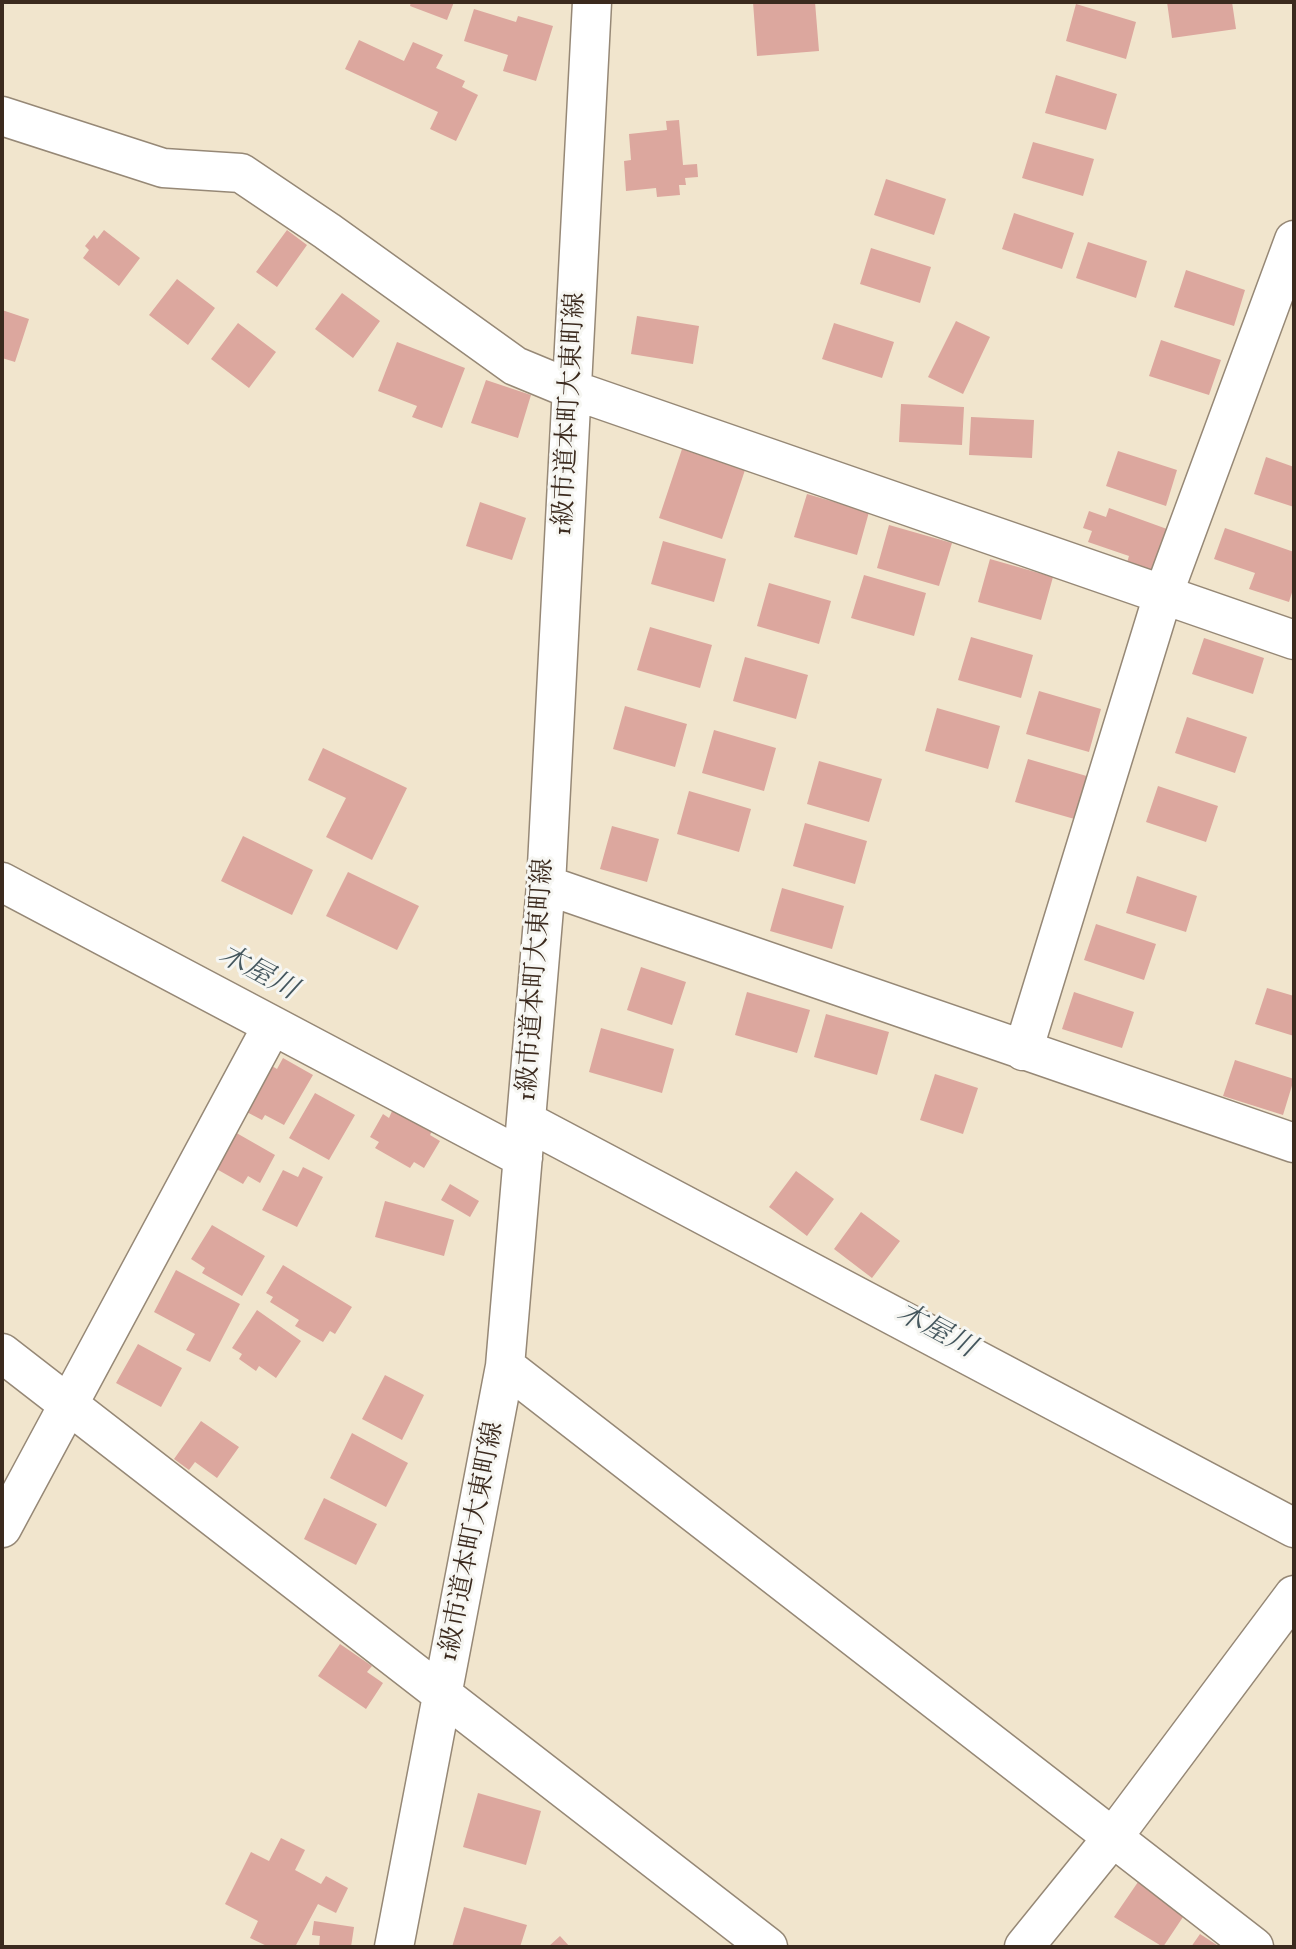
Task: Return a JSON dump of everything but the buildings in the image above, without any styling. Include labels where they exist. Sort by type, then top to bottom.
[{"type":"street","name":"1級市道本町大東町線","points":[[394,1947],[505,1366],[546,885],[592,2]]},
{"type":"street","points":[[2,116],[163,169],[241,173],[327,231],[515,366],[573,390],[1294,640]]},
{"type":"street","points":[[1023,1051],[1163,595],[1294,240]]},
{"type":"street","points":[[2,882],[272,1026],[525,1139],[1294,1528]]},
{"type":"street","points":[[546,885],[1294,1143]]},
{"type":"street","points":[[2,1528],[272,1026]]},
{"type":"street","points":[[2,1353],[768,1947]]},
{"type":"street","points":[[505,1366],[1254,1947]]},
{"type":"street","points":[[1024,1947],[1113,1838],[1294,1595]]},
{"type":"water label","name":"木屋川","points":[[257,974]]},
{"type":"water label","name":"木屋川","points":[[935,1332]]}]
